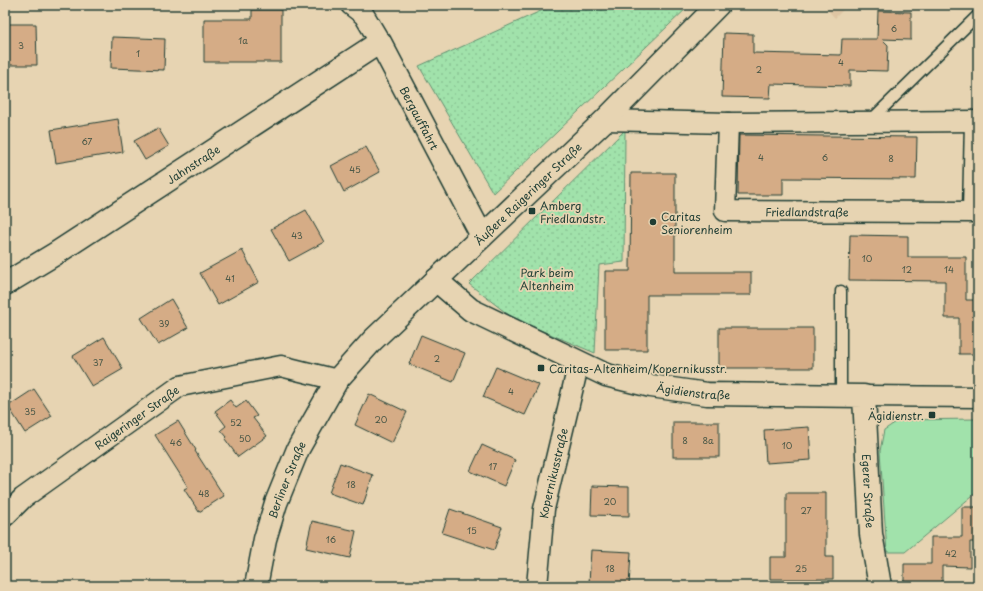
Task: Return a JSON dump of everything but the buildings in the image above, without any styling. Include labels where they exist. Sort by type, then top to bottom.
[{"type":"street","name":"Bergauffahrt","points":[[351,5],[364,16],[380,42],[482,236]]},
{"type":"street","name":"Äußere Raigeringer Straße","points":[[337,380],[373,340],[605,120],[718,5]]},
{"type":"street","name":"Jahnstraße","points":[[5,284],[55,254],[380,42]]},
{"type":"street","points":[[605,120],[728,122],[974,121]]},
{"type":"street","name":"Friedlandstraße","points":[[728,122],[725,211],[973,212]]},
{"type":"street","name":"Ägidienstraße","points":[[436,280],[471,310],[606,375],[650,386],[707,394],[978,397]]},
{"type":"street","name":"Kopernikusstraße","points":[[537,586],[544,509],[578,362]]},
{"type":"street","name":"Raigeringer Straße","points":[[5,516],[23,498],[180,386],[281,366],[337,380]]},
{"type":"street","name":"Berliner Straße","points":[[256,586],[265,539],[276,504],[298,450],[337,380]]},
{"type":"street","name":"Egerer Straße","points":[[864,396],[871,534],[880,586]]},
{"type":"lane","points":[[870,122],[978,15]]},
{"type":"lane","points":[[973,212],[974,121]]},
{"type":"lane","points":[[841,292],[842,395]]},
{"type":"shaded area","points":[[823,5],[848,5],[835,18]]},
{"type":"green space","points":[[554,5],[690,5],[493,193],[419,66]]},
{"type":"green space","name":"Park beim Altenheim","points":[[625,130],[624,262],[599,265],[595,353],[514,319],[469,284]]},
{"type":"green space","points":[[978,419],[978,491],[905,552],[887,552],[880,451],[884,430],[899,420]]},
{"type":"place","name":"Amberg Friedlandstr.","points":[[532,211]]},
{"type":"place","name":"Caritas Seniorenheim","points":[[653,222]]},
{"type":"place","name":"Caritas-Altenheim/Kopernikusstr.","points":[[541,368]]},
{"type":"place","name":"Ägidienstr.","points":[[932,415]]}]
